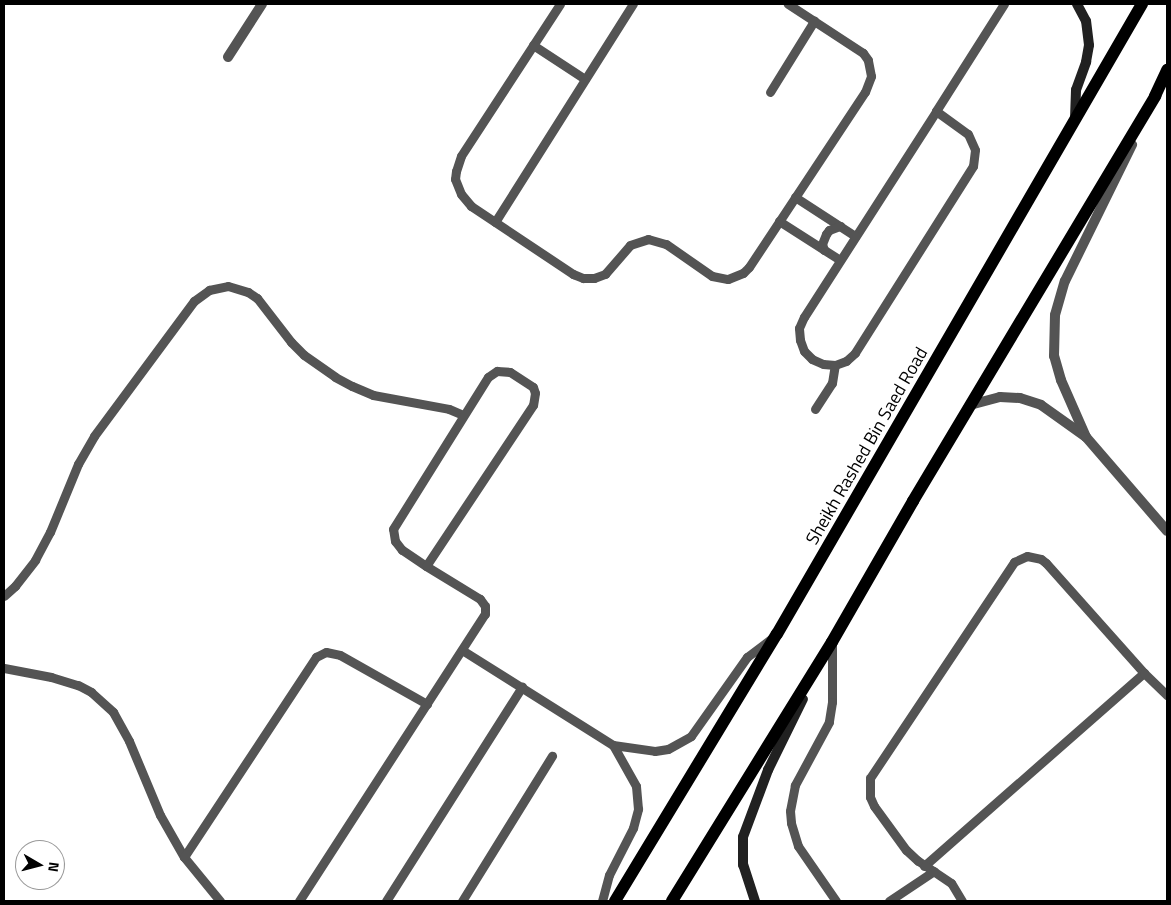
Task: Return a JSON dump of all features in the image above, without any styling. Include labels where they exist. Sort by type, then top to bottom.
[{"type":"main road","name":"Sheikh Rashed Bin Saed Road","points":[[615,901],[777,634],[1027,206],[1142,4]]},
{"type":"main road","points":[[672,901],[832,642],[913,501],[1155,96],[1167,70]]},
{"type":"street","points":[[228,57],[262,4]]},
{"type":"street","points":[[1075,119],[1076,90],[1086,62],[1089,45],[1086,21],[1077,4]]},
{"type":"street","points":[[1086,437],[1061,380],[1054,356],[1056,315],[1065,281],[1155,96]]},
{"type":"street","points":[[913,501],[970,405],[1000,396],[1020,398],[1041,405],[1086,437],[1167,531]]},
{"type":"street","points":[[755,901],[743,865],[743,837],[768,770],[832,642]]},
{"type":"lane","points":[[560,4],[461,156],[456,171],[457,187],[465,201],[573,274],[583,278],[594,278],[605,274],[630,244],[648,239],[666,244],[712,276],[728,279],[743,273],[749,267],[866,92],[871,76],[868,60],[863,53],[788,4]]},
{"type":"lane","points":[[495,222],[633,4]]},
{"type":"lane","points":[[936,111],[968,134],[975,150],[973,166],[855,353],[846,361],[835,365],[823,364],[812,360],[804,351],[800,340],[799,328],[804,317],[1004,4]]},
{"type":"lane","points":[[770,92],[814,21]]},
{"type":"lane","points":[[533,46],[585,79]]},
{"type":"lane","points":[[795,197],[855,236]]},
{"type":"lane","points":[[780,221],[840,260]]},
{"type":"lane","points":[[824,250],[822,244],[826,234],[840,226]]},
{"type":"lane","points":[[4,596],[21,580],[36,560],[50,532],[78,464],[94,436],[194,301],[209,290],[228,286],[248,292],[257,298],[291,342],[304,355],[335,377],[352,386],[373,395],[449,409],[463,416]]},
{"type":"lane","points":[[815,409],[832,383],[835,365]]},
{"type":"lane","points":[[299,901],[485,614],[485,606],[480,599],[426,566],[402,550],[395,541],[393,529],[488,377],[497,371],[510,372],[533,387],[535,393],[533,405],[426,566]]},
{"type":"lane","points":[[962,901],[950,883],[924,866],[906,850],[874,806],[870,797],[870,778],[1014,562],[1027,556],[1041,559],[1046,563],[1144,673],[1167,695]]},
{"type":"lane","points":[[462,650],[613,745],[655,751],[680,744],[700,726],[747,657],[777,634]]},
{"type":"lane","points":[[832,642],[832,702],[829,722],[796,785],[790,811],[791,823],[798,846],[836,901]]},
{"type":"lane","points":[[184,857],[316,657],[326,652],[340,655],[427,704]]},
{"type":"lane","points":[[4,668],[51,677],[78,685],[91,692],[114,712],[130,741],[160,815],[184,857],[220,901]]},
{"type":"lane","points":[[924,866],[1144,673]]},
{"type":"lane","points":[[386,901],[522,687]]},
{"type":"lane","points":[[602,901],[609,875],[633,828],[638,809],[636,786],[613,745]]},
{"type":"lane","points":[[462,901],[552,756]]},
{"type":"lane","points":[[889,901],[934,871]]}]
